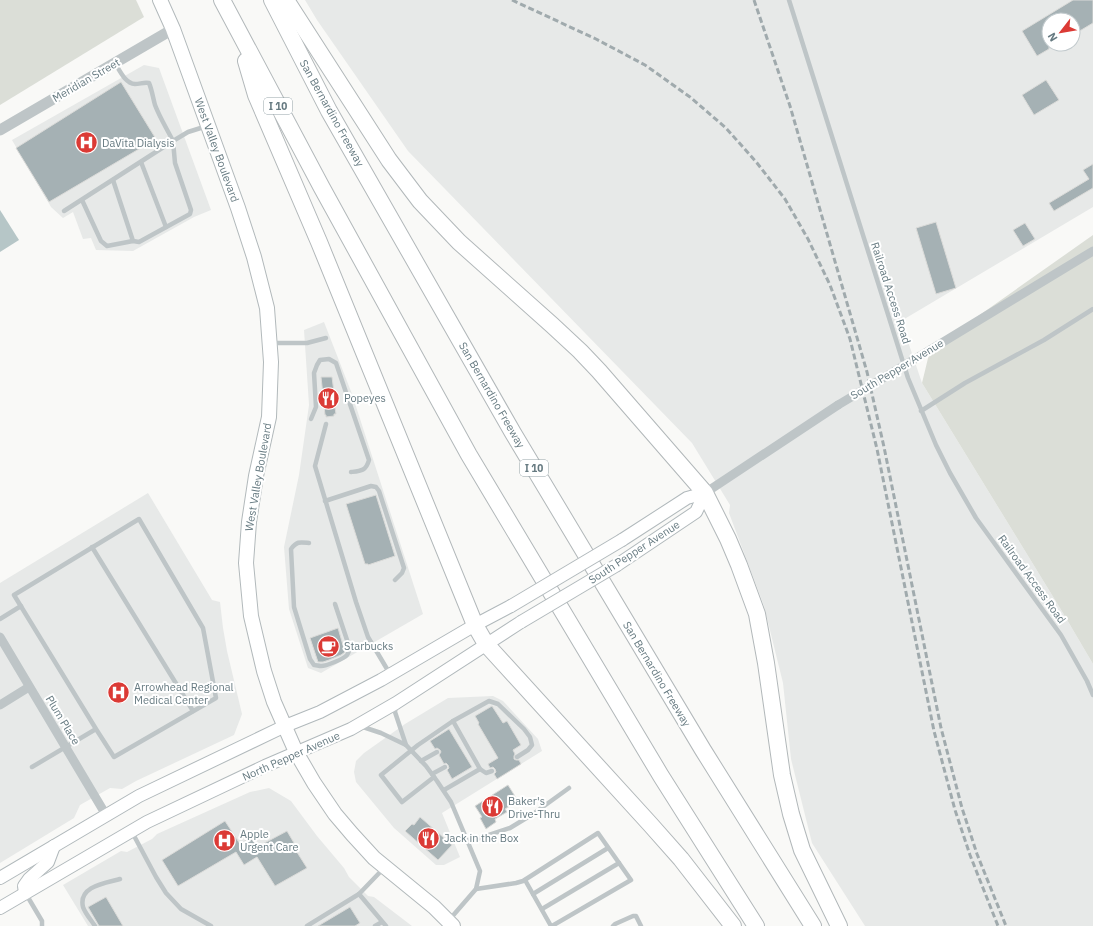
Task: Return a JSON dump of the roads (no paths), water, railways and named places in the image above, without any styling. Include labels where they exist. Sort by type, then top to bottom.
[{"type":"highway","name":"I 10","points":[[222,0],[322,188],[469,455],[661,776],[756,926]]},
{"type":"highway","name":"San Bernardino Freeway","points":[[272,0],[329,111],[513,432],[703,750],[813,926]]},
{"type":"highway","points":[[286,0],[389,160],[420,201],[459,242],[520,295],[585,356],[705,493],[728,539],[757,614],[766,663],[782,775],[790,814],[802,850],[839,926]]},
{"type":"highway","points":[[234,25],[256,95],[322,249],[475,625],[486,644],[681,859],[733,926]]},
{"type":"main road","name":"West Valley Boulevard","points":[[160,0],[173,29],[238,208],[254,257],[267,308],[271,362],[269,417],[251,507],[246,563],[251,616],[264,672],[274,702],[296,752],[314,783],[335,814],[374,858],[434,907],[450,924]]},
{"type":"main road","name":"South Pepper Avenue","points":[[475,625],[565,575],[687,498],[705,493]]},
{"type":"main road","name":"South Pepper Avenue","points":[[574,590],[630,556],[696,512],[705,493]]},
{"type":"main road","name":"North Pepper Avenue","points":[[0,908],[131,831],[296,752],[330,738],[396,703],[486,644],[574,590]]},
{"type":"main road","points":[[0,878],[139,796],[285,726],[320,712],[475,625]]},
{"type":"main road","points":[[25,893],[24,886],[29,879],[48,862],[54,846]]},
{"type":"street","name":"Meridian Street","points":[[0,130],[173,29]]},
{"type":"street","name":"South Pepper Avenue","points":[[705,493],[838,405],[1093,251]]},
{"type":"street","name":"Plum Place","points":[[0,638],[106,815]]},
{"type":"street","points":[[0,705],[29,687]]},
{"type":"lane","name":"Railroad Access Road","points":[[789,0],[906,370],[921,411],[936,445],[962,495],[976,518],[1061,635],[1093,695]]},
{"type":"lane","points":[[82,200],[101,241],[107,246],[133,241],[139,242],[190,214],[191,210],[174,163],[173,141],[156,108],[149,83],[133,84],[128,82],[116,63]]},
{"type":"lane","points":[[64,211],[188,132],[208,126]]},
{"type":"lane","points":[[140,162],[166,227]]},
{"type":"lane","points":[[113,180],[133,241]]},
{"type":"lane","points":[[921,411],[965,383],[1044,340],[1093,309]]},
{"type":"lane","points":[[270,343],[307,343],[326,338]]},
{"type":"lane","points":[[311,419],[316,407],[314,373],[320,360],[329,359],[336,362],[369,460],[367,466],[362,470],[351,472]]},
{"type":"lane","points":[[326,424],[315,466],[368,637],[390,674]]},
{"type":"lane","points":[[325,501],[371,486],[376,487],[379,491],[404,568],[402,573],[395,580]]},
{"type":"lane","points":[[139,518],[203,628],[216,698],[114,757],[21,606],[14,595],[139,518]]},
{"type":"lane","points":[[309,543],[301,542],[295,544],[291,549],[294,607],[310,659],[314,665],[326,665],[345,657],[348,653],[348,643],[335,604]]},
{"type":"lane","points":[[92,547],[193,711]]},
{"type":"lane","points":[[0,619],[21,606]]},
{"type":"lane","points":[[445,767],[402,802],[381,775],[412,751],[418,744],[453,721],[489,701],[498,704],[524,729],[530,737],[532,745],[528,750],[517,756]]},
{"type":"lane","points":[[396,703],[394,712],[406,744],[444,790],[451,802],[480,871],[476,889],[450,924]]},
{"type":"lane","points":[[453,721],[480,769],[486,773],[492,771]]},
{"type":"lane","points":[[356,725],[381,733],[406,744]]},
{"type":"lane","points":[[32,767],[96,730]]},
{"type":"lane","points":[[456,741],[462,738]]},
{"type":"lane","points":[[421,761],[437,752]]},
{"type":"lane","points":[[465,756],[470,752]]},
{"type":"lane","points":[[444,790],[480,769]]},
{"type":"lane","points":[[468,842],[510,828],[533,814],[569,788]]},
{"type":"lane","points":[[131,831],[166,893],[181,909],[211,926]]},
{"type":"lane","points":[[476,889],[516,883],[525,880],[598,833],[631,880],[552,926],[525,880]]},
{"type":"lane","points":[[533,894],[608,848]]},
{"type":"lane","points":[[542,909],[619,863]]},
{"type":"lane","points":[[308,926],[359,894],[385,867]]},
{"type":"lane","points":[[95,926],[83,908],[82,900],[85,894],[94,886],[120,880]]},
{"type":"lane","points":[[25,893],[42,921],[42,926]]},
{"type":"lane","points":[[359,894],[386,926]]},
{"type":"lane","points":[[336,908],[339,913]]},
{"type":"lane","points":[[323,916],[326,921]]},
{"type":"lane","points":[[613,926],[636,916],[641,926]]},
{"type":"lane","points":[[375,926],[382,922]]},
{"type":"railway","points":[[512,0],[596,39],[645,65],[690,97],[726,128],[757,163],[785,199],[808,239],[830,285],[850,339],[877,449],[934,731],[955,810],[970,855],[998,926]]},
{"type":"railway","points":[[754,0],[790,106],[867,372],[884,447],[941,728],[962,808],[977,854],[1006,926]]},
{"type":"place","name":"DaVita Dialysis","points":[[86,143]]},
{"type":"place","name":"Popeyes","points":[[329,398]]},
{"type":"place","name":"Starbucks","points":[[328,646]]},
{"type":"place","name":"Arrowhead Regional Medical Center","points":[[118,693]]},
{"type":"place","name":"Baker's Drive-Thru","points":[[492,807]]},
{"type":"place","name":"Jack in the Box","points":[[429,838]]},
{"type":"place","name":"Apple Urgent Care","points":[[224,840]]}]
